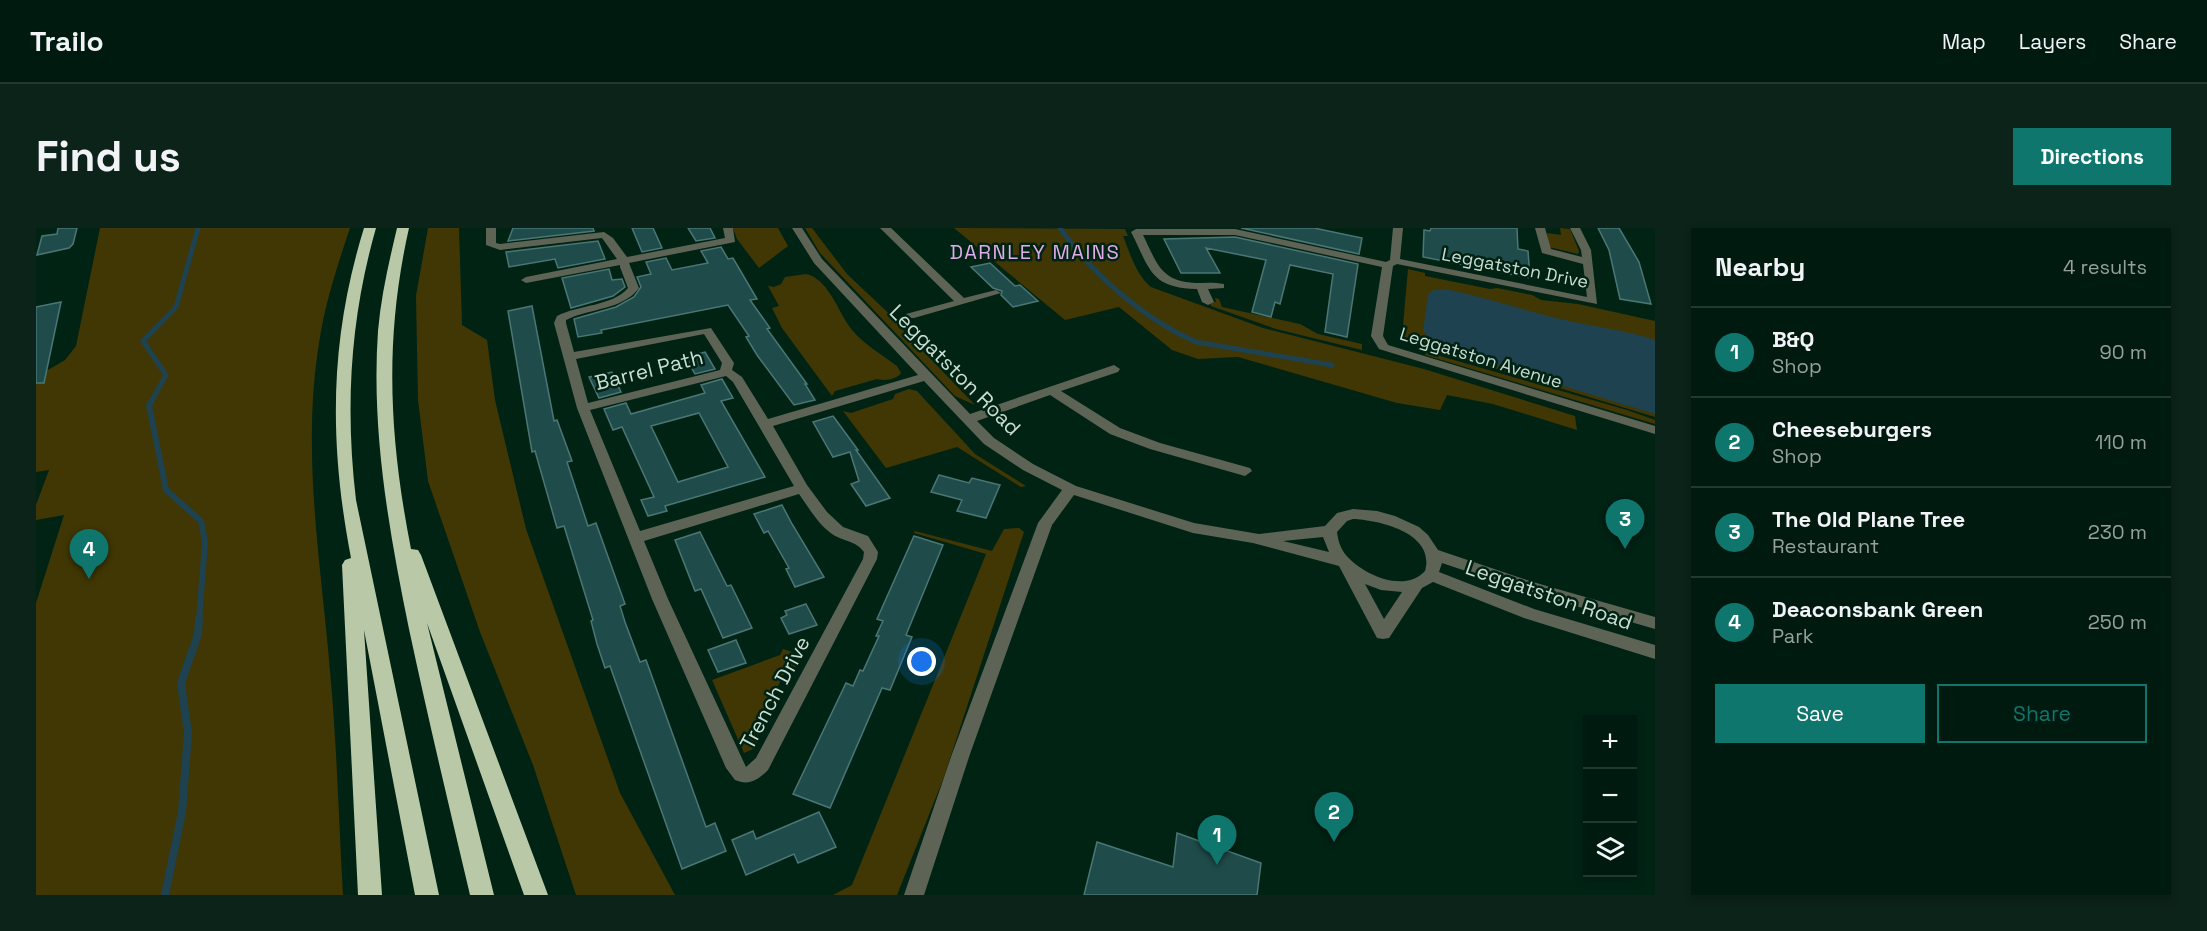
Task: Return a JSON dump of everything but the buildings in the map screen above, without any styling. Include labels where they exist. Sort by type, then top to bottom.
[{"type":"highway","points":[[370,228],[352,294],[340,381],[343,463],[348,500],[427,895]]},
{"type":"highway","points":[[403,228],[392,271],[384,344],[384,409],[395,506],[428,672],[482,895]]},
{"type":"highway","points":[[348,500],[370,895]]},
{"type":"highway","points":[[395,506],[536,895]]},
{"type":"street","points":[[491,228],[491,245],[500,247],[604,235],[610,239],[622,260]]},
{"type":"street","points":[[526,280],[731,240],[728,228]]},
{"type":"street","name":"Leggatston Road","points":[[796,228],[818,261],[989,441],[1028,467],[1071,489],[1193,528],[1253,538]]},
{"type":"street","points":[[885,228],[961,302]]},
{"type":"street","name":"Leggatston Avenue","points":[[1398,228],[1377,336],[1383,347],[1655,430]]},
{"type":"street","points":[[1540,228],[1546,251],[1587,262]]},
{"type":"street","name":"Leggatston Drive","points":[[1392,263],[1593,302],[1586,250],[1575,228]]},
{"type":"street","points":[[1220,286],[1173,286],[1162,281],[1136,231],[1246,234],[1392,263]]},
{"type":"street","name":"Trench Drive","points":[[622,260],[634,288],[631,295],[622,300],[570,312],[561,318],[560,323],[571,356],[583,408],[660,599],[735,768],[738,773],[752,775],[762,765],[870,559],[871,552],[863,540],[838,531],[822,516],[802,488],[738,380],[733,374],[726,372]]},
{"type":"street","points":[[1201,286],[1208,302]]},
{"type":"street","points":[[910,316],[996,293]]},
{"type":"street","points":[[571,356],[707,330],[728,363],[726,372]]},
{"type":"street","points":[[969,419],[1114,369]]},
{"type":"street","name":"Barrel Path","points":[[583,408],[726,372]]},
{"type":"street","points":[[765,424],[926,376]]},
{"type":"street","points":[[1052,391],[1115,431],[1155,446],[1245,471]]},
{"type":"street","points":[[636,538],[802,488]]},
{"type":"street","points":[[914,895],[961,754],[1046,523],[1071,489]]},
{"type":"street","points":[[1253,538],[1329,531],[1342,517],[1367,514],[1382,516],[1412,530],[1425,541],[1433,554],[1435,565],[1430,576],[1416,584],[1383,633],[1346,565],[1333,551],[1329,531]]},
{"type":"street","points":[[1253,538],[1346,565],[1383,584],[1416,584]]},
{"type":"street","name":"Leggatston Road","points":[[1433,554],[1531,587],[1655,623]]},
{"type":"street","name":"Leggatston Road","points":[[1430,576],[1530,614],[1655,652]]},
{"type":"shaded area","points":[[100,228],[350,228],[333,282],[320,337],[314,380],[312,424],[312,467],[333,708],[343,895],[36,895],[36,603],[64,515],[36,520],[36,505],[49,470],[36,472],[36,377],[65,360],[76,346]]},
{"type":"shaded area","points":[[428,228],[459,228],[462,325],[487,340],[495,400],[526,529],[620,793],[675,895],[576,895],[533,765],[480,632],[428,481],[418,400],[416,296]]},
{"type":"shaded area","points":[[733,228],[778,228],[788,246],[759,268],[737,239]]},
{"type":"shaded area","points":[[805,228],[812,228],[847,274],[901,325],[899,326],[975,405],[955,396],[820,253]]},
{"type":"shaded area","points":[[954,228],[1125,229],[1128,236],[1123,236],[1134,263],[1141,276],[1151,287],[1263,328],[1424,369],[1575,416],[1577,430],[1493,404],[1447,395],[1440,410],[1397,403],[1238,357],[1198,359],[1172,350],[1119,307],[1065,320]]},
{"type":"shaded area","points":[[1560,228],[1570,229],[1579,251],[1578,254],[1549,247],[1547,233],[1561,235]]},
{"type":"shaded area","points":[[1408,269],[1425,273],[1425,276],[1490,289],[1497,288],[1532,295],[1541,300],[1578,304],[1655,321],[1655,417],[1404,341],[1402,337]]},
{"type":"shaded area","points":[[806,274],[825,287],[857,336],[897,366],[901,373],[899,375],[835,391],[832,396],[782,328],[772,308],[779,306],[768,286],[774,287],[781,284],[785,277]]},
{"type":"shaded area","points":[[1215,298],[1219,299],[1222,307],[1300,324],[1318,334],[1362,344],[1362,350],[1276,329],[1211,306],[1210,302],[1216,302]]},
{"type":"shaded area","points":[[1426,352],[1627,410],[1655,420],[1655,424],[1425,355]]},
{"type":"shaded area","points":[[909,389],[917,391],[975,454],[1026,486],[1021,487],[957,447],[886,468],[843,411],[851,413],[893,399],[895,394]]},
{"type":"shaded area","points":[[1019,528],[1024,532],[944,777],[897,895],[833,895],[852,885],[986,554],[914,533],[915,531],[992,551],[1004,529]]},
{"type":"shaded area","points":[[783,649],[802,655],[798,666],[785,672],[756,730],[759,738],[755,748],[744,753],[712,680],[780,655]]},
{"type":"water","points":[[1445,289],[1655,340],[1655,414],[1449,351],[1436,345],[1423,331],[1428,295],[1433,290]]},
{"type":"waterway","points":[[151,402],[166,375],[143,341],[176,307],[198,228]]},
{"type":"waterway","points":[[1060,228],[1088,262],[1121,294],[1157,321],[1196,342],[1332,365]]},
{"type":"waterway","points":[[152,400],[149,405],[166,490],[201,521],[205,542],[199,620]]},
{"type":"waterway","points":[[165,895],[182,812],[188,733],[181,683],[198,634],[199,619]]},
{"type":"place","name":"The Old Plane Tree","points":[[1625,549]]},
{"type":"place","name":"Deaconsbank Green","points":[[89,579]]},
{"type":"place","name":"Cheeseburgers","points":[[1334,842]]},
{"type":"place","name":"B&Q","points":[[1217,865]]},
{"type":"district","name":"DARNLEY MAINS","points":[[1035,252]]}]
